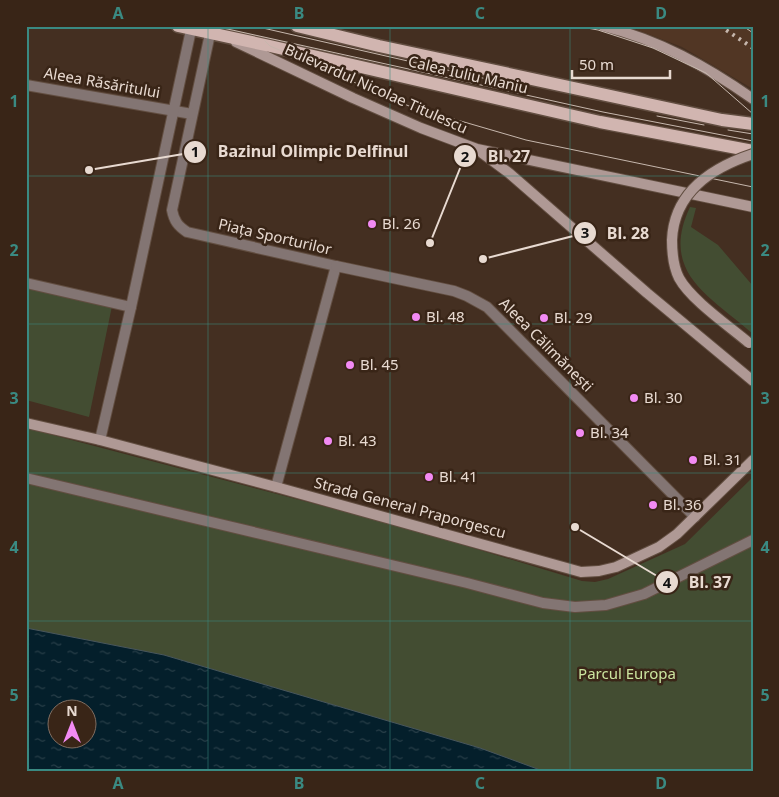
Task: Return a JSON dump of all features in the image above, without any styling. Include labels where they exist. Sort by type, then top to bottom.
[{"type":"main road","name":"Calea Iuliu Maniu","points":[[178,26],[600,122],[753,153]]},
{"type":"main road","name":"Calea Iuliu Maniu","points":[[297,26],[389,48],[722,120],[753,124]]},
{"type":"street","points":[[603,26],[654,42],[702,65],[753,99]]},
{"type":"street","points":[[100,440],[192,28]]},
{"type":"street","name":"Piața Sporturilor","points":[[210,34],[172,210],[173,219],[179,227],[187,232],[336,266],[276,487]]},
{"type":"street","name":"Bulevardul Nicolae Titulescu","points":[[226,37],[353,98],[421,128],[477,149],[753,207]]},
{"type":"street","name":"Aleea Răsăritului","points":[[26,85],[192,114]]},
{"type":"street","points":[[477,149],[509,173],[647,293],[753,381]]},
{"type":"street","points":[[751,345],[686,289],[675,269],[672,248],[677,215],[692,190],[716,170],[753,153]]},
{"type":"street","name":"Aleea Călimănești","points":[[336,266],[454,291],[467,296],[487,308],[695,517]]},
{"type":"street","points":[[26,283],[131,307]]},
{"type":"street","name":"Strada General Praporgescu","points":[[26,423],[100,440],[276,487],[581,572],[616,567],[650,552],[677,534],[753,460]]},
{"type":"street","points":[[26,478],[467,583],[543,603],[575,607],[606,605],[644,594],[753,540]]},
{"type":"shaded area","points":[[627,26],[753,26],[753,89],[682,47]]},
{"type":"green space","points":[[690,207],[696,208],[691,227],[718,245],[753,286],[753,334],[706,295],[694,281],[685,266],[681,249],[682,230]]},
{"type":"green space","points":[[26,286],[112,306],[89,417],[26,400]]},
{"type":"green space","name":"Parcul Europa","points":[[26,428],[414,530],[582,581],[595,582],[608,579],[685,544],[753,477],[753,771],[543,771],[480,748],[164,655],[26,628]]},
{"type":"water","points":[[26,628],[164,655],[480,748],[543,771],[26,771]]},
{"type":"tram line","points":[[214,26],[603,112],[753,141]]},
{"type":"tram line","points":[[254,26],[522,87]]},
{"type":"tram line","points":[[576,26],[598,30],[653,48],[706,73],[753,114]]},
{"type":"tram line","points":[[743,26],[753,33]]},
{"type":"tram line","points":[[265,41],[270,46],[409,106],[526,140],[753,187]]},
{"type":"tram line","points":[[657,116],[704,125]]},
{"type":"tram line","points":[[728,130],[753,134]]},
{"type":"railway","points":[[720,26],[753,48]]},
{"type":"place","name":"Bazinul Olimpic Delfinul","points":[[89,170]]},
{"type":"place","name":"Bl. 26","points":[[372,224]]},
{"type":"place","name":"Bl. 27","points":[[430,243]]},
{"type":"place","name":"Bl. 28","points":[[483,259]]},
{"type":"place","name":"Bl. 48","points":[[416,317]]},
{"type":"place","name":"Bl. 29","points":[[544,318]]},
{"type":"place","name":"Bl. 45","points":[[350,365]]},
{"type":"place","name":"Bl. 30","points":[[634,398]]},
{"type":"place","name":"Bl. 34","points":[[580,433]]},
{"type":"place","name":"Bl. 43","points":[[328,441]]},
{"type":"place","name":"Bl. 31","points":[[693,460]]},
{"type":"place","name":"Bl. 41","points":[[429,477]]},
{"type":"place","name":"Bl. 36","points":[[653,505]]},
{"type":"place","name":"Bl. 37","points":[[575,527]]}]
